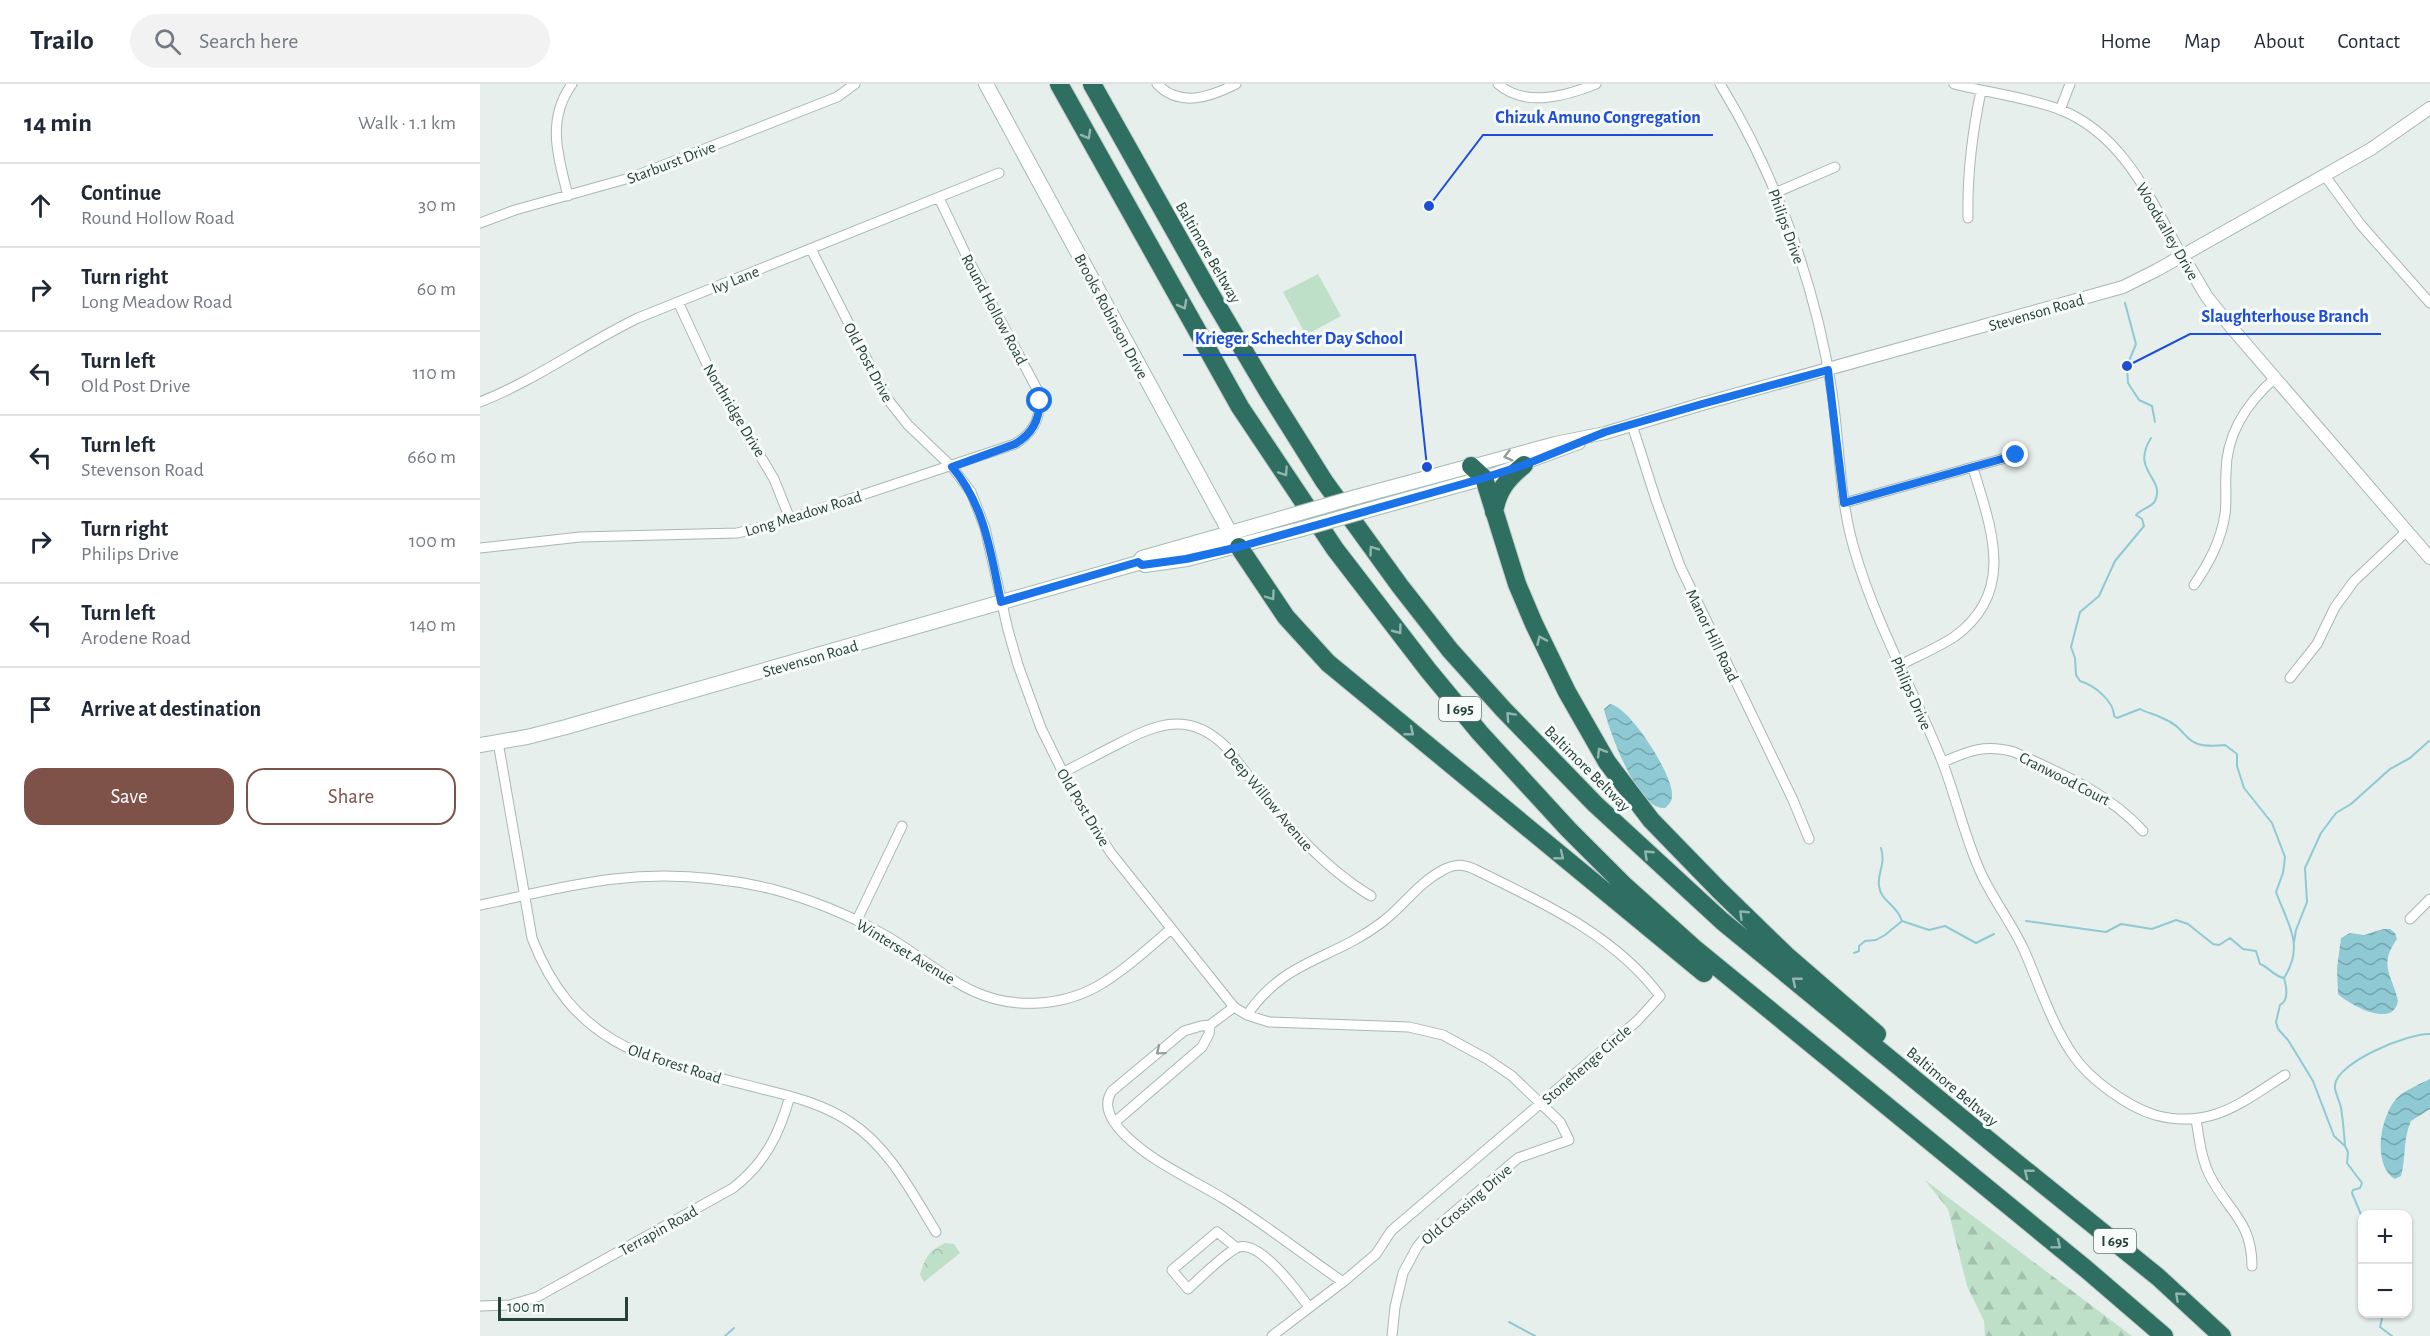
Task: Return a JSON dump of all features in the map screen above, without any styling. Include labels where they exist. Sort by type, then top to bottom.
[{"type":"highway","name":"I 695","points":[[1059,84],[1240,407],[1335,549],[1428,670],[1480,732],[1569,830],[1625,886],[1694,948],[2164,1336]]},
{"type":"highway","name":"Baltimore Beltway","points":[[1092,84],[1208,290],[1292,430],[1363,536],[1450,650],[1549,758],[1650,857],[1722,921],[2158,1277],[2222,1336]]},
{"type":"highway","points":[[1494,512],[1500,489],[1509,477],[1524,465]]},
{"type":"highway","points":[[1478,472],[1494,512],[1517,584],[1549,658],[1587,729],[1632,797],[1651,820],[1746,917],[1786,955],[1859,1017],[2003,1152]]},
{"type":"highway","points":[[1235,541],[1286,617],[1328,663],[1361,692],[1755,1013],[1993,1199],[2011,1208]]},
{"type":"main road","name":"Brooks Robinson Drive","points":[[986,84],[1235,541]]},
{"type":"main road","name":"Stevenson Road","points":[[480,745],[578,724],[1138,562],[1142,565],[1186,559],[1235,541],[1293,515],[1356,497],[1478,472]]},
{"type":"main road","name":"Stevenson Road","points":[[1235,541],[1302,530],[1478,472]]},
{"type":"street","points":[[568,196],[556,149],[555,129],[561,102],[572,84]]},
{"type":"street","name":"Starburst Drive","points":[[480,223],[498,215],[658,168],[837,97],[855,84]]},
{"type":"street","points":[[1157,84],[1167,93],[1194,99],[1214,95],[1236,84]]},
{"type":"street","points":[[1498,84],[1519,94],[1536,98],[1566,95],[1596,84]]},
{"type":"street","name":"Philips Drive","points":[[1720,84],[1749,135],[1775,193],[1800,263],[1828,370],[1844,503],[1850,535],[1862,574],[1943,762],[1981,873],[2020,942],[2057,1026],[2074,1057],[2099,1082],[2135,1107],[2153,1114],[2178,1119],[2211,1117],[2237,1106],[2285,1075]]},
{"type":"street","name":"Woodvalley Drive","points":[[1954,84],[2061,110],[2099,133],[2120,153],[2138,178],[2193,276],[2218,311],[2430,558]]},
{"type":"street","points":[[2061,110],[2070,84]]},
{"type":"street","points":[[1968,218],[1969,158],[1982,92]]},
{"type":"street","name":"Stevenson Road","points":[[1478,472],[1555,443],[1605,432],[2123,287],[2325,176],[2398,132],[2430,108]]},
{"type":"street","points":[[1775,193],[1835,167]]},
{"type":"street","name":"Ivy Lane","points":[[480,402],[537,376],[612,330],[999,173]]},
{"type":"street","points":[[2325,176],[2361,225],[2430,303]]},
{"type":"street","name":"Round Hollow Road","points":[[939,198],[968,259],[1035,383],[1040,401],[1037,422]]},
{"type":"street","name":"Old Post Drive","points":[[811,249],[886,397],[908,425],[952,467],[967,485],[978,508],[1008,630],[1029,696],[1062,773],[1082,809],[1111,853],[1234,1007],[1246,1015],[1269,1022],[1400,1026],[1427,1030],[1457,1042],[1512,1076],[1542,1102],[1560,1122],[1569,1140]]},
{"type":"street","name":"Northridge Drive","points":[[678,302],[711,373],[774,479],[789,519]]},
{"type":"street","points":[[2194,585],[2210,560],[2221,533],[2226,512],[2227,458],[2237,426],[2248,405],[2275,378]]},
{"type":"street","name":"Long Meadow Road","points":[[480,548],[580,537],[737,533],[789,519],[952,467],[1015,444],[1024,439],[1037,422]]},
{"type":"street","name":"Manor Hill Road","points":[[1632,424],[1659,511],[1680,566],[1794,800],[1809,839]]},
{"type":"street","name":"Stevenson Road","points":[[1478,472],[1524,465],[1605,432]]},
{"type":"street","points":[[1844,503],[2016,455]]},
{"type":"street","points":[[1900,665],[1960,632],[1977,614],[1989,592],[1995,550],[1973,468]]},
{"type":"street","points":[[2290,678],[2317,644],[2335,607],[2354,581],[2407,531]]},
{"type":"street","name":"Deep Willow Avenue","points":[[1062,773],[1149,728],[1172,724],[1196,727],[1226,747],[1288,825],[1318,857],[1371,896]]},
{"type":"street","name":"Old Forest Road","points":[[498,742],[532,938],[547,972],[567,1001],[594,1029],[623,1047],[655,1060],[790,1096],[832,1112],[864,1132],[886,1156],[936,1232]]},
{"type":"street","name":"Cranwood Court","points":[[1943,762],[1979,748],[2013,752],[2098,793],[2129,816],[2143,831]]},
{"type":"street","points":[[856,920],[902,826]]},
{"type":"street","name":"Stonehenge Circle","points":[[1246,1015],[1257,999],[1284,976],[1345,945],[1381,923],[1434,875],[1456,865],[1464,865],[1537,900],[1584,926],[1641,973],[1660,996],[1637,1021],[1391,1231],[1376,1254],[1272,1336]]},
{"type":"street","name":"Winterset Avenue","points":[[480,904],[613,879],[691,878],[770,889],[790,894],[856,920],[908,949],[974,992],[1002,1000],[1031,1004],[1062,1000],[1094,988],[1118,973],[1171,929]]},
{"type":"street","points":[[2410,919],[2430,898]]},
{"type":"street","points":[[1234,1007],[1210,1025],[1184,1031],[1112,1091],[1108,1096],[1107,1108],[1125,1135],[1138,1146],[1227,1201],[1343,1282]]},
{"type":"street","points":[[1115,1122],[1202,1047],[1209,1034],[1210,1025]]},
{"type":"street","name":"Terrapin Road","points":[[480,1306],[510,1305],[537,1298],[733,1188],[757,1167],[767,1153],[777,1136],[790,1096]]},
{"type":"street","points":[[2196,1119],[2203,1160],[2220,1192],[2248,1234],[2252,1248],[2252,1266]]},
{"type":"street","name":"Old Crossing Drive","points":[[1392,1336],[1395,1307],[1403,1273],[1417,1247],[1426,1236],[1518,1158],[1569,1140]]},
{"type":"street","points":[[1237,1248],[1188,1289],[1172,1270],[1217,1232],[1237,1248],[1251,1248],[1258,1252],[1281,1272],[1309,1307]]},
{"type":"green space","points":[[1318,274],[1341,316],[1306,335],[1283,292]]},
{"type":"green space","points":[[1925,1180],[2132,1336],[1985,1336],[1984,1321],[1967,1286],[1948,1209]]},
{"type":"green space","points":[[945,1243],[954,1244],[960,1253],[924,1282],[920,1275],[926,1259],[931,1252]]},
{"type":"water","points":[[1610,704],[1618,708],[1639,729],[1659,759],[1671,786],[1671,800],[1665,808],[1655,806],[1645,797],[1626,768],[1604,709]]},
{"type":"water","points":[[2390,929],[2395,933],[2397,939],[2391,948],[2387,963],[2398,1001],[2394,1009],[2380,1014],[2352,1004],[2338,994],[2337,968],[2341,938],[2350,933],[2364,935]]},
{"type":"water","points":[[2430,1079],[2430,1109],[2411,1121],[2401,1176],[2395,1179],[2383,1162],[2381,1139],[2383,1127],[2391,1106],[2397,1098]]},
{"type":"waterway","points":[[2125,303],[2136,344],[2127,366],[2128,383],[2139,400],[2152,406],[2155,422]]},
{"type":"waterway","points":[[2151,438],[2144,459],[2156,486],[2155,501],[2136,515],[2142,519],[2144,526],[2115,561],[2099,596],[2080,612],[2071,647],[2075,658],[2076,675],[2080,681],[2091,686],[2107,699],[2117,718],[2140,709],[2172,723],[2193,742],[2210,746],[2225,745],[2237,754],[2237,766],[2244,788],[2272,823],[2285,857],[2283,873],[2276,892],[2294,945],[2290,966],[2284,978],[2286,997],[2280,1005],[2276,1022],[2278,1029],[2288,1040],[2313,1081],[2334,1136],[2345,1146],[2348,1152],[2347,1163],[2362,1183],[2360,1188],[2353,1190],[2352,1193],[2359,1210]]},
{"type":"waterway","points":[[2294,942],[2296,930],[2307,902],[2305,868],[2321,833],[2336,813],[2351,804],[2390,769],[2410,758],[2429,741]]},
{"type":"waterway","points":[[1881,848],[1883,860],[1879,881],[1880,891],[1902,921]]},
{"type":"waterway","points":[[2026,921],[2106,932],[2121,924],[2152,929],[2176,920],[2188,924],[2213,944],[2219,945],[2230,938],[2243,949],[2256,951],[2260,964],[2284,978]]},
{"type":"waterway","points":[[1902,921],[1929,930],[1945,926],[1976,943],[1994,934]]},
{"type":"waterway","points":[[1854,953],[1859,951],[1859,946],[1865,941],[1876,940],[1902,921]]},
{"type":"waterway","points":[[2345,1145],[2341,1108],[2335,1088],[2339,1076],[2360,1058],[2375,1050],[2407,1038],[2430,1034]]},
{"type":"waterway","points":[[2382,1318],[2380,1327],[2392,1336]]},
{"type":"waterway","points":[[1509,1322],[1535,1336]]},
{"type":"waterway","points":[[725,1336],[734,1328]]},
{"type":"place","name":"Chizuk Amuno Congregation","points":[[1429,206]]},
{"type":"place","name":"Slaughterhouse Branch","points":[[2127,366]]},
{"type":"place","name":"Krieger Schechter Day School","points":[[1427,467]]},
{"type":"route","points":[[1040,401],[1037,422],[1024,439],[952,467],[963,479],[978,508],[985,528],[1001,602],[1138,562],[1142,565],[1186,559],[1239,547],[1484,478],[1524,465],[1605,432],[1828,370],[1844,503],[2016,455]]}]
